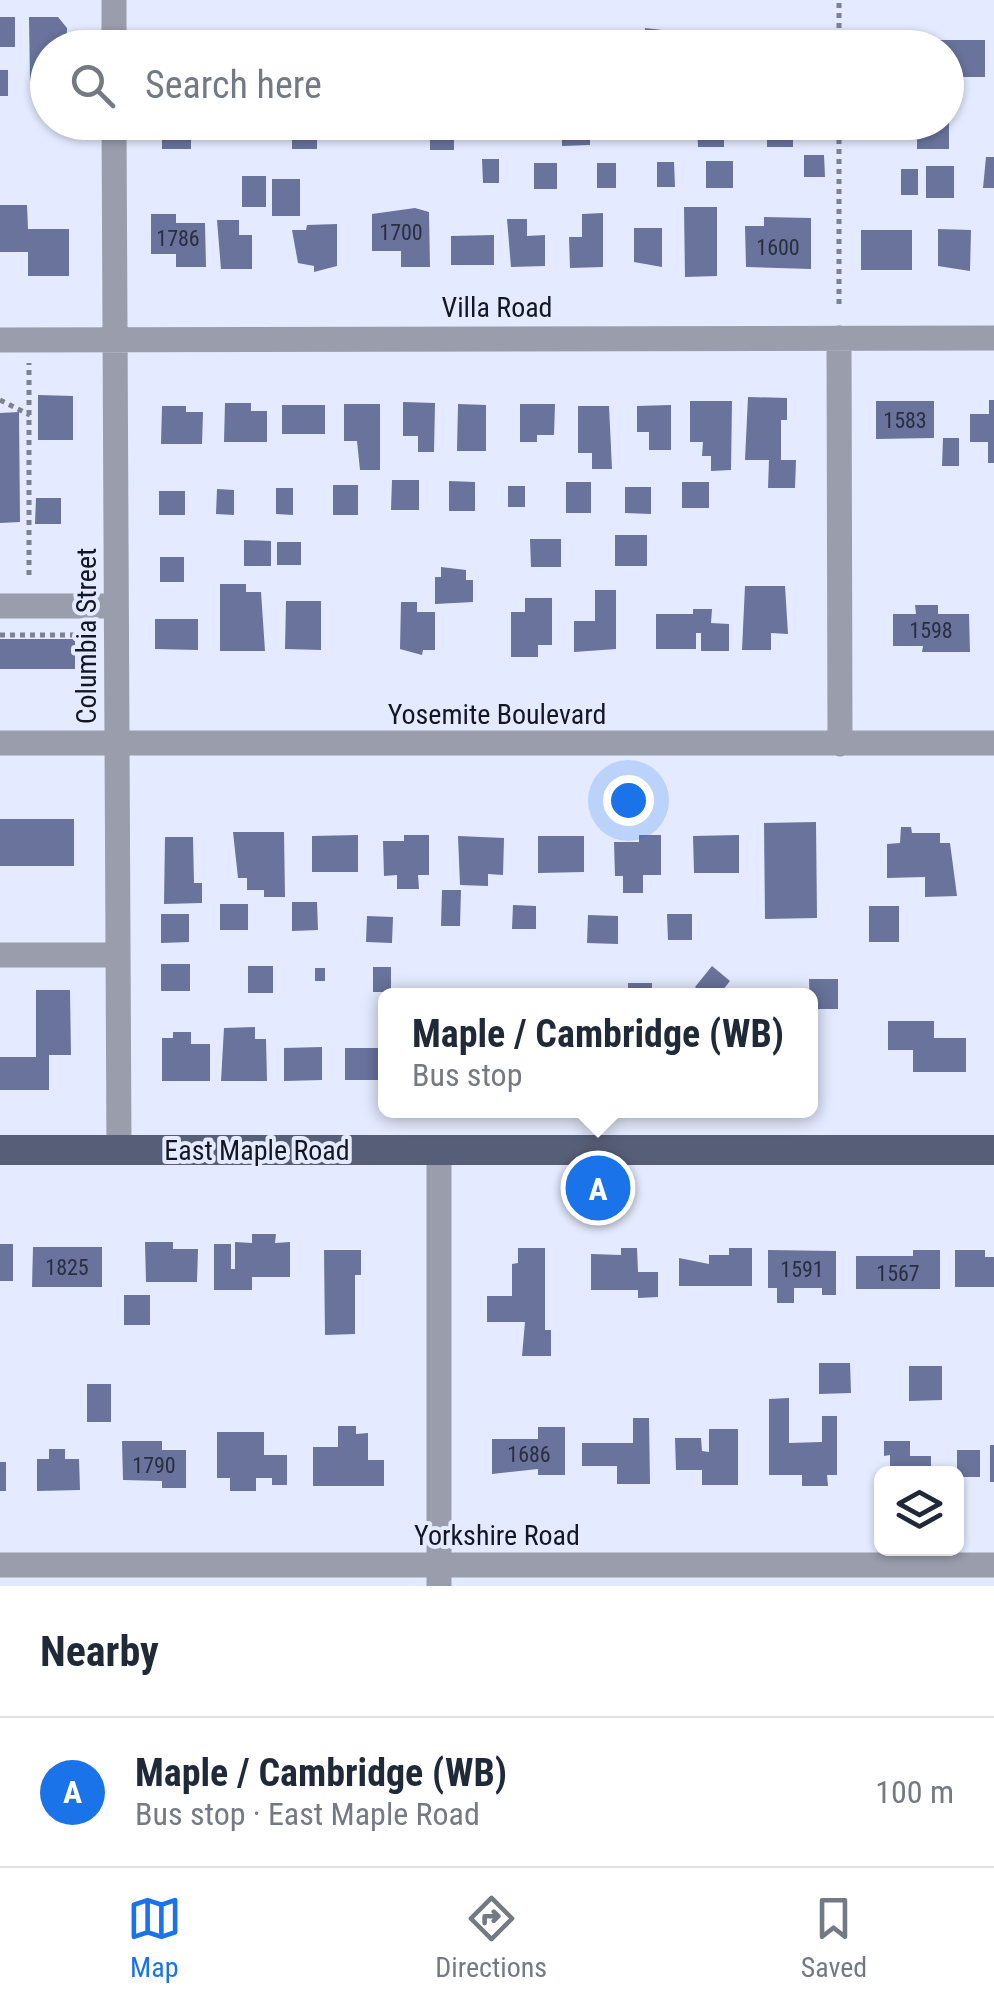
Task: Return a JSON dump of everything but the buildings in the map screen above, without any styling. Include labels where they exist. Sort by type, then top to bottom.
[{"type":"main road","name":"East Maple Road","points":[[0,1150],[994,1150]]},
{"type":"street","points":[[114,0],[114,30]]},
{"type":"street","name":"Columbia Street","points":[[114,140],[119,1150]]},
{"type":"street","points":[[839,338],[840,744]]},
{"type":"street","name":"Villa Road","points":[[0,340],[994,338]]},
{"type":"street","points":[[0,606],[116,606]]},
{"type":"street","name":"Yosemite Boulevard","points":[[0,743],[994,744]]},
{"type":"street","points":[[0,955],[118,955]]},
{"type":"street","points":[[439,1149],[439,1575]]},
{"type":"street","name":"Yorkshire Road","points":[[0,1564],[439,1575],[994,1564]]},
{"type":"path","points":[[839,0],[839,30]]},
{"type":"path","points":[[839,140],[839,304]]},
{"type":"path","points":[[29,576],[30,352]]},
{"type":"path","points":[[0,400],[30,415]]},
{"type":"path","points":[[0,635],[92,635]]},
{"type":"place","name":"Maple / Cambridge (WB)","points":[[598,1188]]}]
